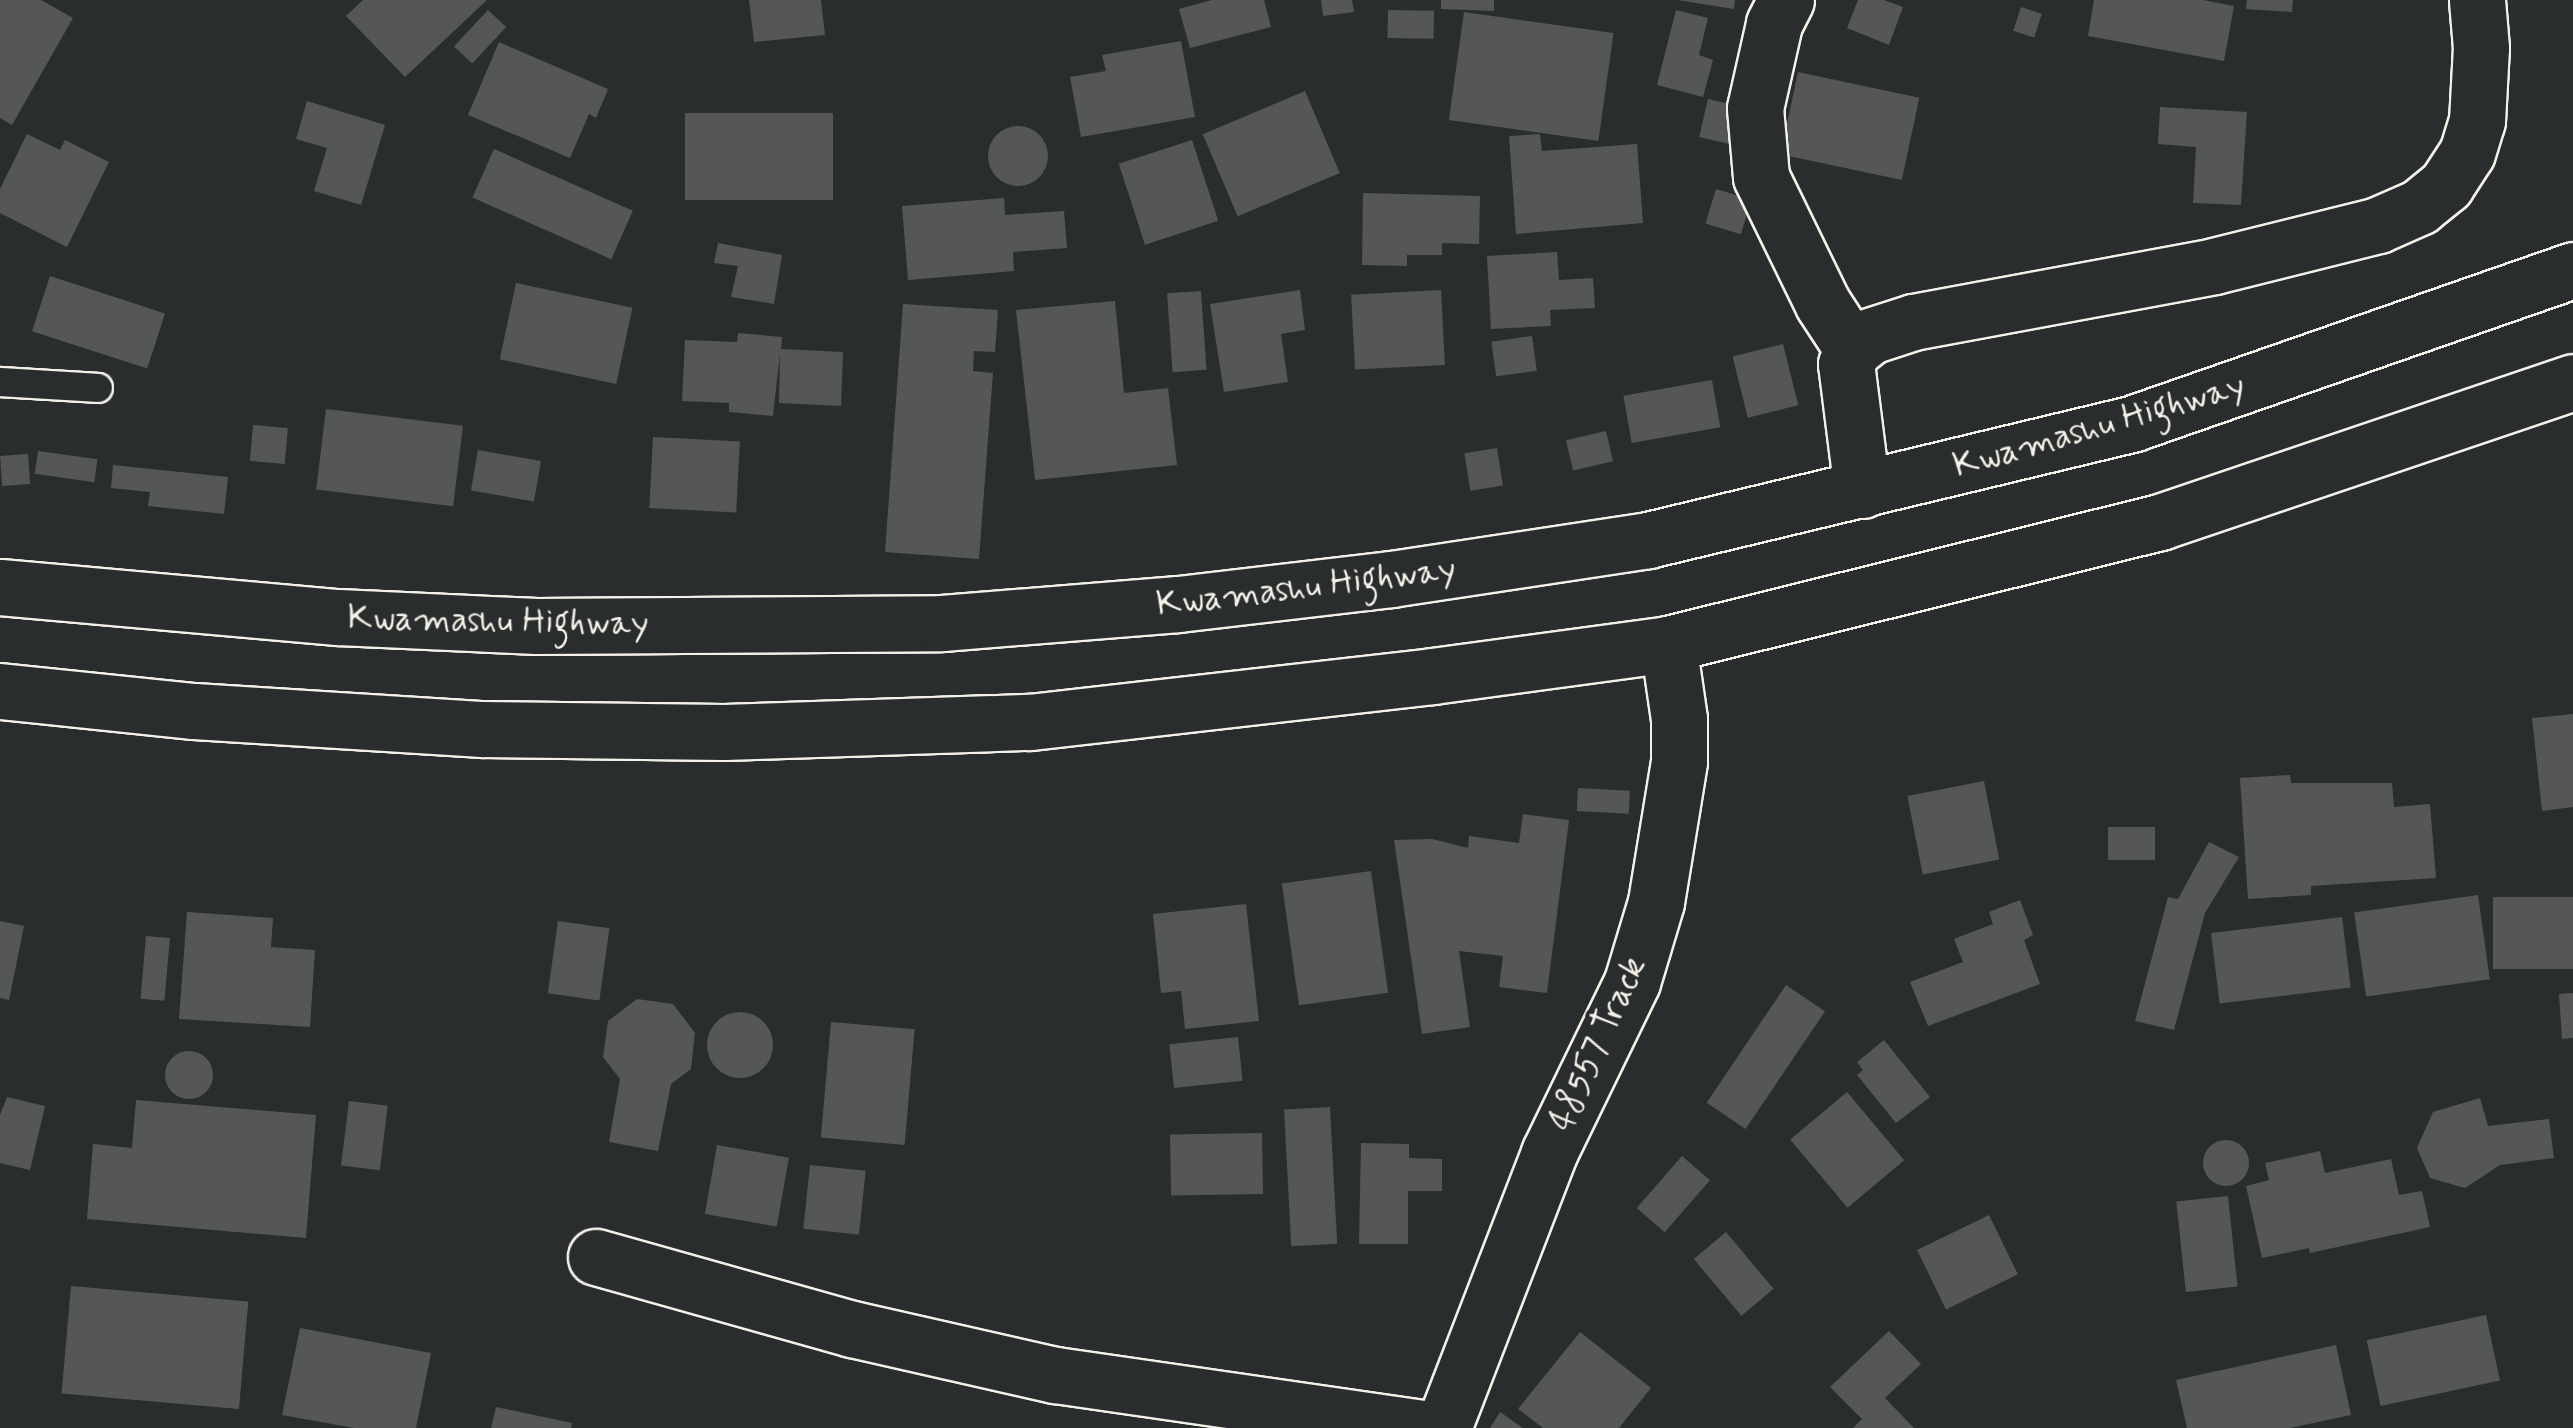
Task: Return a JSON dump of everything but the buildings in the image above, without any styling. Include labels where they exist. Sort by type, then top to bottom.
[{"type":"main road","points":[[1786,0],[1774,24],[1755,108],[1762,177],[1823,304],[1853,350]]},
{"type":"main road","points":[[1862,490],[1846,395],[1846,364],[1853,350],[1870,336],[1914,322],[2214,266],[2378,224],[2419,207],[2446,185],[2467,152],[2477,121],[2481,48],[2477,0]]},
{"type":"main road","name":"Kwamashu Highway","points":[[0,587],[338,617],[537,626],[942,623],[1178,604],[1392,579],[1648,540],[2134,423],[2573,270]]},
{"type":"main road","points":[[0,690],[194,711],[482,728],[724,732],[1030,722],[1432,676],[1668,644],[2160,522],[2573,382]]},
{"type":"main road","name":"48557 Track","points":[[1443,1428],[1548,1154],[1632,982],[1656,902],[1679,761],[1679,719],[1668,644]]},
{"type":"main road","points":[[596,1257],[852,1329],[1055,1375],[1421,1428]]},
{"type":"lane","points":[[0,382],[98,388]]}]
